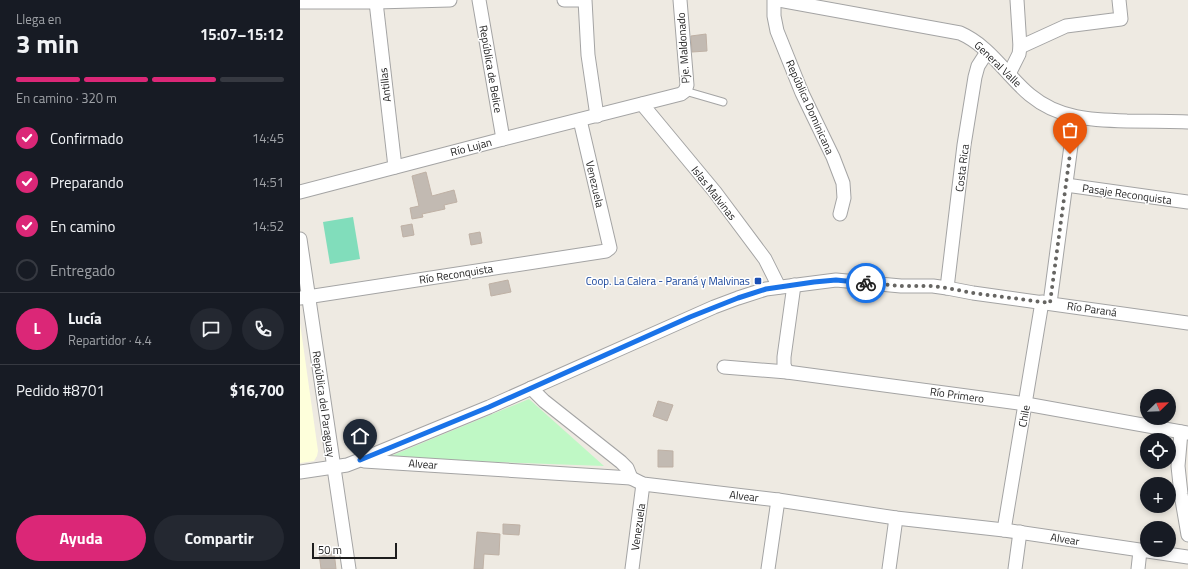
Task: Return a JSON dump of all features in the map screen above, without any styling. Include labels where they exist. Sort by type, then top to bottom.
[{"type":"street","points":[[300,2],[450,0]]},
{"type":"street","name":"República de Belice","points":[[479,0],[503,139]]},
{"type":"street","points":[[564,0],[581,0]]},
{"type":"street","points":[[585,0],[588,55],[598,116]]},
{"type":"street","name":"Pje. Maldonado","points":[[680,0],[687,85],[683,93]]},
{"type":"street","name":"República Dominicana","points":[[774,0],[774,16],[777,31],[802,93],[833,157],[843,183],[844,198],[840,214]]},
{"type":"street","name":"General Valle","points":[[779,0],[960,33],[971,38],[987,52],[1029,95],[1045,106],[1077,118],[1096,120],[1188,122]]},
{"type":"street","points":[[1009,74],[1019,54],[1020,47],[1017,0]]},
{"type":"street","points":[[1020,47],[1066,26],[1121,19],[1119,0]]},
{"type":"street","name":"Antillas","points":[[376,2],[395,167]]},
{"type":"street","name":"Costa Rica","points":[[947,288],[964,145],[974,77],[978,66],[987,52]]},
{"type":"street","name":"Río Lujan","points":[[300,192],[683,93]]},
{"type":"street","name":"Islas Malvinas","points":[[642,104],[715,192],[765,260],[779,287]]},
{"type":"street","name":"Chile","points":[[1004,530],[1026,404],[1046,303],[1066,185],[1072,138],[1077,118]]},
{"type":"street","name":"Venezuela","points":[[580,120],[610,248]]},
{"type":"street","name":"Pasaje Reconquista","points":[[1066,185],[1188,202]]},
{"type":"street","name":"República del Paraguay","points":[[300,239],[304,298],[349,569]]},
{"type":"street","name":"Río Reconquista","points":[[304,298],[606,251],[610,248]]},
{"type":"street","name":"Río Paraná","points":[[360,460],[489,407],[714,307],[738,298],[779,287],[836,280],[901,286],[933,286],[1188,323]]},
{"type":"street","points":[[787,372],[784,365],[784,357],[794,285]]},
{"type":"street","name":"Río Primero","points":[[724,367],[787,372],[1026,404],[1184,433]]},
{"type":"street","points":[[531,388],[544,401],[621,462],[627,468],[631,478]]},
{"type":"street","points":[[1184,433],[1178,466],[1180,494],[1188,535]]},
{"type":"street","name":"Alvear","points":[[300,472],[347,465],[360,460],[631,478],[643,484],[778,500],[896,518],[1020,532],[1140,551]]},
{"type":"street","name":"Venezuela","points":[[632,569],[643,484]]},
{"type":"street","points":[[768,569],[778,500]]},
{"type":"street","points":[[889,569],[896,518]]},
{"type":"street","points":[[1015,569],[1020,532]]},
{"type":"street","points":[[1138,569],[1140,551]]},
{"type":"street","name":"Alvear","points":[[1176,556],[1188,557]]},
{"type":"lane","points":[[683,93],[723,102]]},
{"type":"shaded area","points":[[300,323],[318,451],[314,461],[300,463]]},
{"type":"green space","points":[[353,217],[360,259],[330,264],[323,222]]},
{"type":"green space","points":[[529,399],[604,466],[386,458]]},
{"type":"building","points":[[706,34],[707,51],[692,52],[691,36]]},
{"type":"building","points":[[426,172],[432,196],[454,190],[457,202],[444,205],[445,209],[422,214],[423,217],[412,219],[410,208],[419,206],[412,176]]},
{"type":"building","points":[[412,224],[414,235],[403,237],[401,226]]},
{"type":"building","points":[[480,232],[482,243],[471,245],[469,234]]},
{"type":"building","points":[[508,280],[511,292],[491,296],[489,284]]},
{"type":"building","points":[[658,401],[673,405],[667,421],[653,416]]},
{"type":"building","points":[[658,450],[673,451],[673,467],[658,467]]},
{"type":"building","points":[[503,524],[520,525],[519,535],[503,534]]},
{"type":"building","points":[[477,532],[500,534],[499,555],[484,554],[483,569],[474,569]]},
{"type":"building","points":[[334,551],[336,569],[321,569],[319,553]]},
{"type":"way so far","points":[[866,283],[901,286],[933,286],[1050,303],[1070,154]]},
{"type":"place","name":"Coop. La Calera - Paraná y Malvinas","points":[[758,281]]},
{"type":"route","points":[[360,460],[489,407],[690,317],[738,298],[766,289],[814,282],[847,280],[866,283]]}]
